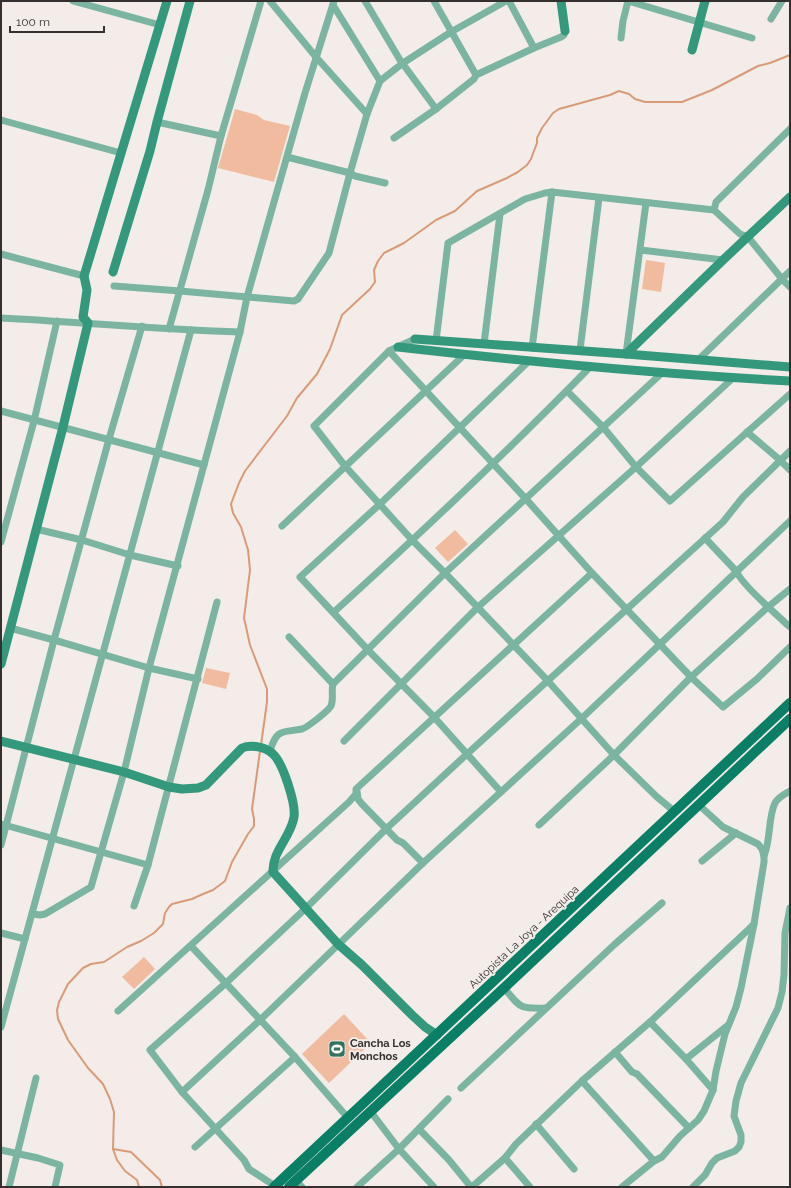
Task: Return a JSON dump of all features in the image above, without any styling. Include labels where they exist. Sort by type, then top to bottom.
[{"type":"main road","name":"Autopista La Joya - Arequipa","points":[[274,1187],[790,703]]},
{"type":"main road","points":[[296,1185],[371,1112],[790,719]]},
{"type":"street","points":[[73,1],[160,25]]},
{"type":"street","points":[[88,323],[83,317],[87,290],[84,276],[167,1]]},
{"type":"street","points":[[113,272],[150,151],[190,1]]},
{"type":"street","points":[[169,329],[221,136],[261,1]]},
{"type":"street","points":[[270,1],[316,57],[367,114]]},
{"type":"street","points":[[365,1],[400,60],[436,109]]},
{"type":"street","points":[[434,1],[476,75]]},
{"type":"street","points":[[114,286],[294,301],[298,299],[329,253],[367,114],[380,81],[403,63],[451,32],[506,1]]},
{"type":"street","points":[[509,1],[534,48]]},
{"type":"street","points":[[394,138],[436,109],[474,79],[476,75],[564,35],[565,31],[561,1]]},
{"type":"street","points":[[621,38],[628,1],[752,38]]},
{"type":"street","points":[[692,50],[705,1]]},
{"type":"street","points":[[771,19],[782,1]]},
{"type":"street","points":[[32,914],[45,914],[91,887],[124,772],[149,668],[178,566],[240,332],[247,297],[316,57],[334,3]]},
{"type":"street","points":[[334,3],[380,81]]},
{"type":"street","points":[[1,120],[121,153]]},
{"type":"street","points":[[157,122],[221,136]]},
{"type":"street","points":[[714,210],[716,202],[790,129]]},
{"type":"street","points":[[287,157],[385,183]]},
{"type":"street","points":[[532,348],[552,192]]},
{"type":"street","points":[[436,341],[448,243],[525,199],[545,193],[552,192],[714,210],[740,234],[748,237],[790,287]]},
{"type":"street","points":[[580,350],[599,198]]},
{"type":"street","points":[[626,354],[723,260],[790,198]]},
{"type":"street","points":[[626,354],[641,250],[646,203]]},
{"type":"street","points":[[484,344],[500,214]]},
{"type":"street","points":[[641,250],[723,260]]},
{"type":"street","points":[[1,254],[84,276]]},
{"type":"street","points":[[698,360],[790,271]]},
{"type":"street","points":[[1,318],[240,332]]},
{"type":"street","points":[[1,542],[3,524],[34,420],[57,321]]},
{"type":"street","points":[[1,664],[63,427],[88,323]]},
{"type":"street","points":[[1,845],[4,825],[54,640],[109,439],[142,326]]},
{"type":"street","points":[[1,1027],[191,330]]},
{"type":"street","points":[[674,811],[656,797],[614,755],[547,680],[413,541],[345,466],[314,426],[389,351],[415,339],[580,350],[790,367]]},
{"type":"street","points":[[398,347],[529,361],[733,378],[790,381]]},
{"type":"street","points":[[389,351],[559,535],[592,573],[691,677],[723,707],[757,679],[790,646]]},
{"type":"street","points":[[282,526],[465,354]]},
{"type":"street","points":[[501,792],[434,717],[368,650],[300,577],[380,504],[529,361]]},
{"type":"street","points":[[334,612],[413,541],[591,366]]},
{"type":"street","points":[[333,684],[445,573],[662,372]]},
{"type":"street","points":[[344,741],[478,608],[733,378]]},
{"type":"street","points":[[567,391],[603,427],[636,467],[670,501],[790,394]]},
{"type":"street","points":[[1,411],[204,465]]},
{"type":"street","points":[[747,432],[790,470]]},
{"type":"street","points":[[274,1187],[249,1169],[244,1160],[182,1092],[150,1050],[226,983],[306,908],[386,829],[547,680],[628,610],[723,522],[743,497],[790,451]]},
{"type":"street","points":[[182,1092],[260,1020],[423,863],[581,719],[790,521]]},
{"type":"street","points":[[36,529],[82,540],[130,555],[178,566]]},
{"type":"street","points":[[705,538],[737,572],[739,577],[790,627]]},
{"type":"street","points":[[118,1011],[349,802],[356,794],[356,789],[592,573]]},
{"type":"street","points":[[539,825],[614,755],[691,677],[790,589]]},
{"type":"street","points":[[134,906],[148,865],[217,602]]},
{"type":"street","points":[[10,628],[149,668],[198,679]]},
{"type":"street","points":[[270,751],[274,740],[282,732],[303,728],[309,725],[331,706],[333,700],[333,684],[289,637]]},
{"type":"street","points":[[1,741],[124,772],[169,787],[182,789],[198,788],[206,785],[242,748],[246,746],[264,748],[270,751],[274,754],[284,773],[294,808],[294,818],[278,851],[273,872],[338,944],[362,965],[425,1027],[437,1035]]},
{"type":"street","points":[[356,789],[358,799],[362,804],[397,840],[403,843],[423,863]]},
{"type":"street","points":[[622,1187],[654,1161],[662,1158],[666,1151],[702,1115],[713,1090],[716,1071],[728,1026],[742,988],[754,924],[764,856],[768,847],[774,803],[783,794],[790,791]]},
{"type":"street","points":[[699,805],[723,827],[758,844],[762,849],[764,856]]},
{"type":"street","points":[[4,825],[148,865]]},
{"type":"street","points":[[702,861],[736,833]]},
{"type":"street","points":[[461,1088],[638,923],[662,903]]},
{"type":"street","points":[[693,1187],[705,1175],[712,1163],[717,1158],[735,1151],[741,1142],[741,1135],[734,1116],[736,1101],[740,1083],[780,1003],[784,975],[785,933],[790,908]]},
{"type":"street","points":[[418,1129],[449,1160],[471,1187],[505,1158],[516,1144],[536,1124],[582,1081],[650,1022],[754,924]]},
{"type":"street","points":[[1,933],[25,939]]},
{"type":"street","points":[[191,946],[295,1057],[348,1118]]},
{"type":"street","points":[[504,988],[518,1004],[524,1008],[546,1008]]},
{"type":"street","points":[[650,1022],[686,1059],[713,1090]]},
{"type":"street","points":[[686,1059],[728,1026]]},
{"type":"street","points":[[615,1052],[632,1072],[637,1074],[689,1128]]},
{"type":"street","points":[[195,1147],[295,1057]]},
{"type":"street","points":[[9,1187],[36,1078]]},
{"type":"street","points":[[582,1081],[654,1161]]},
{"type":"street","points":[[363,1185],[448,1100]]},
{"type":"street","points":[[371,1112],[399,1149],[434,1187]]},
{"type":"street","points":[[536,1124],[574,1169]]},
{"type":"street","points":[[1,1150],[38,1158],[60,1165],[55,1187]]},
{"type":"street","points":[[505,1158],[530,1187]]},
{"type":"shaded area","points":[[235,109],[257,115],[264,120],[290,126],[274,182],[218,168]]},
{"type":"shaded area","points":[[646,260],[665,263],[661,292],[642,289]]},
{"type":"shaded area","points":[[455,530],[468,544],[448,562],[435,548]]},
{"type":"shaded area","points":[[206,668],[230,673],[226,689],[202,683]]},
{"type":"shaded area","points":[[144,957],[155,969],[134,989],[122,977]]},
{"type":"shaded area","name":"Cancha Los Monchos","points":[[344,1014],[371,1043],[329,1083],[302,1054]]},
{"type":"waterway","points":[[261,745],[267,702],[267,689],[250,645],[244,618],[250,570],[248,550],[241,527],[233,513],[231,504],[245,471],[287,416],[297,398],[317,374],[330,349],[342,315],[370,289],[375,282],[374,270],[384,253],[404,243],[436,220],[455,211],[477,191],[507,178],[527,165],[531,159],[537,143],[537,138],[542,128],[553,113],[559,109],[610,95],[619,91],[645,102],[682,102],[712,90],[758,66],[790,55]]},
{"type":"waterway","points":[[139,1187],[137,1180],[125,1171],[117,1160],[113,1149],[114,1112],[110,1099],[103,1084],[88,1068],[68,1040],[58,1019],[57,1010],[59,1002],[68,984],[83,968],[91,964],[104,962],[127,947],[154,933],[163,924],[165,913],[172,904],[192,899],[213,890],[225,881],[232,862],[254,826],[252,809],[260,751]]},
{"type":"waterway","points":[[113,1149],[131,1152],[160,1180],[162,1187]]},
{"type":"place","name":"Cancha Los Monchos","points":[[337,1049]]}]
